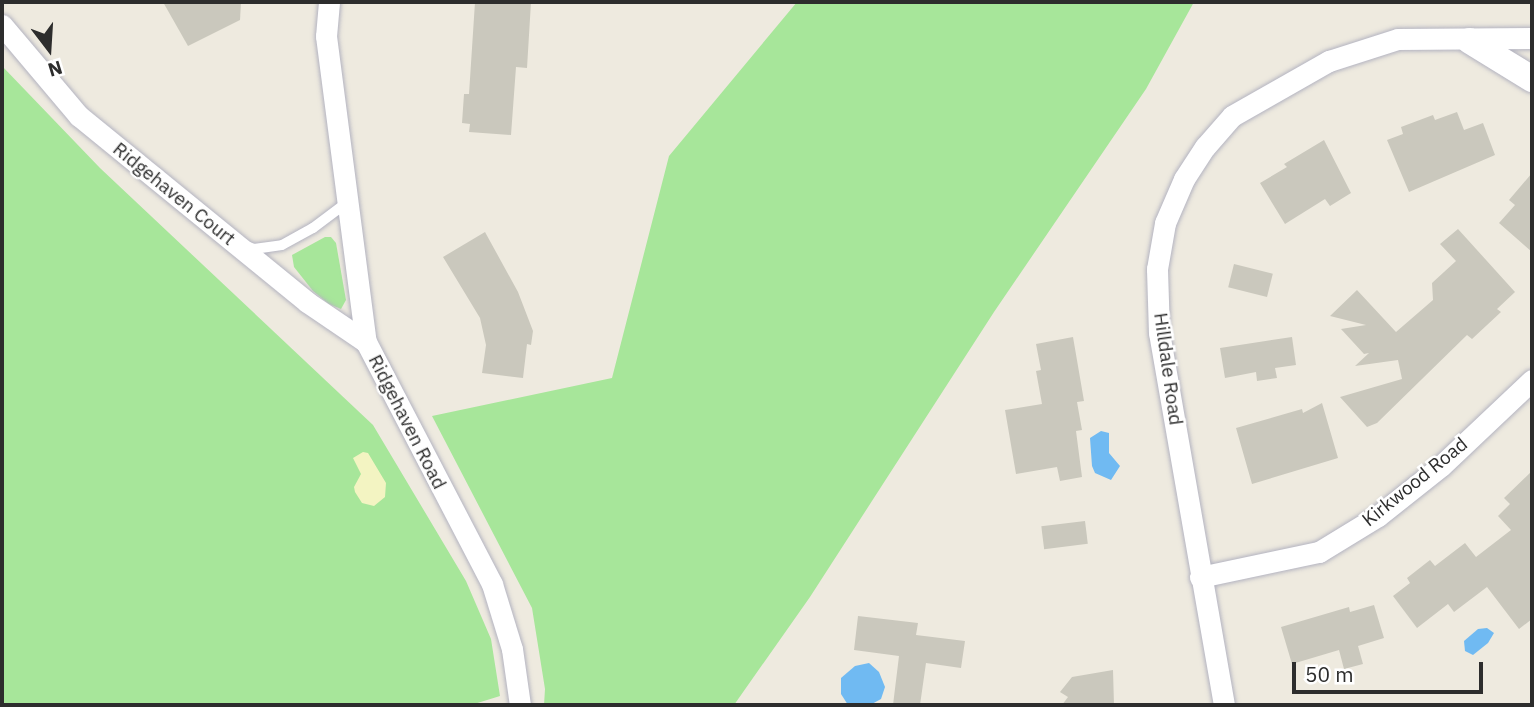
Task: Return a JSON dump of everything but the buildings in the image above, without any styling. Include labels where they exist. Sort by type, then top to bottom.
[{"type":"street","name":"Ridgehaven Road","points":[[329,2],[326,36],[345,179],[345,204],[366,342],[492,584],[512,649],[520,705]]},
{"type":"street","name":"Ridgehaven Court","points":[[2,25],[79,116],[307,302],[366,342]]},
{"type":"street","name":"Hilldale Road","points":[[1224,705],[1159,333],[1157,269],[1163,234],[1184,179],[1205,147],[1232,116],[1329,61],[1398,39],[1469,41],[1532,38]]},
{"type":"street","points":[[1469,41],[1532,79]]},
{"type":"street","name":"Kirkwood Road","points":[[1200,577],[1319,552],[1378,516],[1441,466],[1532,380]]},
{"type":"lane","points":[[230,240],[254,248],[282,245],[306,233],[345,204]]},
{"type":"green space","points":[[797,2],[1194,2],[1146,89],[994,312],[810,597],[734,705],[544,705],[545,689],[532,608],[432,416],[612,378],[669,156]]},
{"type":"green space","points":[[2,66],[100,168],[373,425],[466,581],[491,639],[500,696],[471,705],[2,705]]},
{"type":"green space","points":[[325,237],[331,237],[336,243],[346,300],[341,309],[329,304],[313,291],[294,267],[292,255]]},
{"type":"sand","points":[[363,452],[368,453],[386,483],[385,497],[374,506],[362,503],[355,492],[354,487],[361,474],[353,458]]},
{"type":"water","points":[[1101,431],[1109,433],[1109,453],[1120,466],[1111,480],[1095,473],[1092,466],[1090,438]]},
{"type":"water","points":[[1487,628],[1494,633],[1488,643],[1473,655],[1465,651],[1464,641],[1478,629]]},
{"type":"water","points":[[869,663],[879,672],[885,687],[881,699],[870,705],[848,705],[841,694],[841,678],[855,666]]}]
